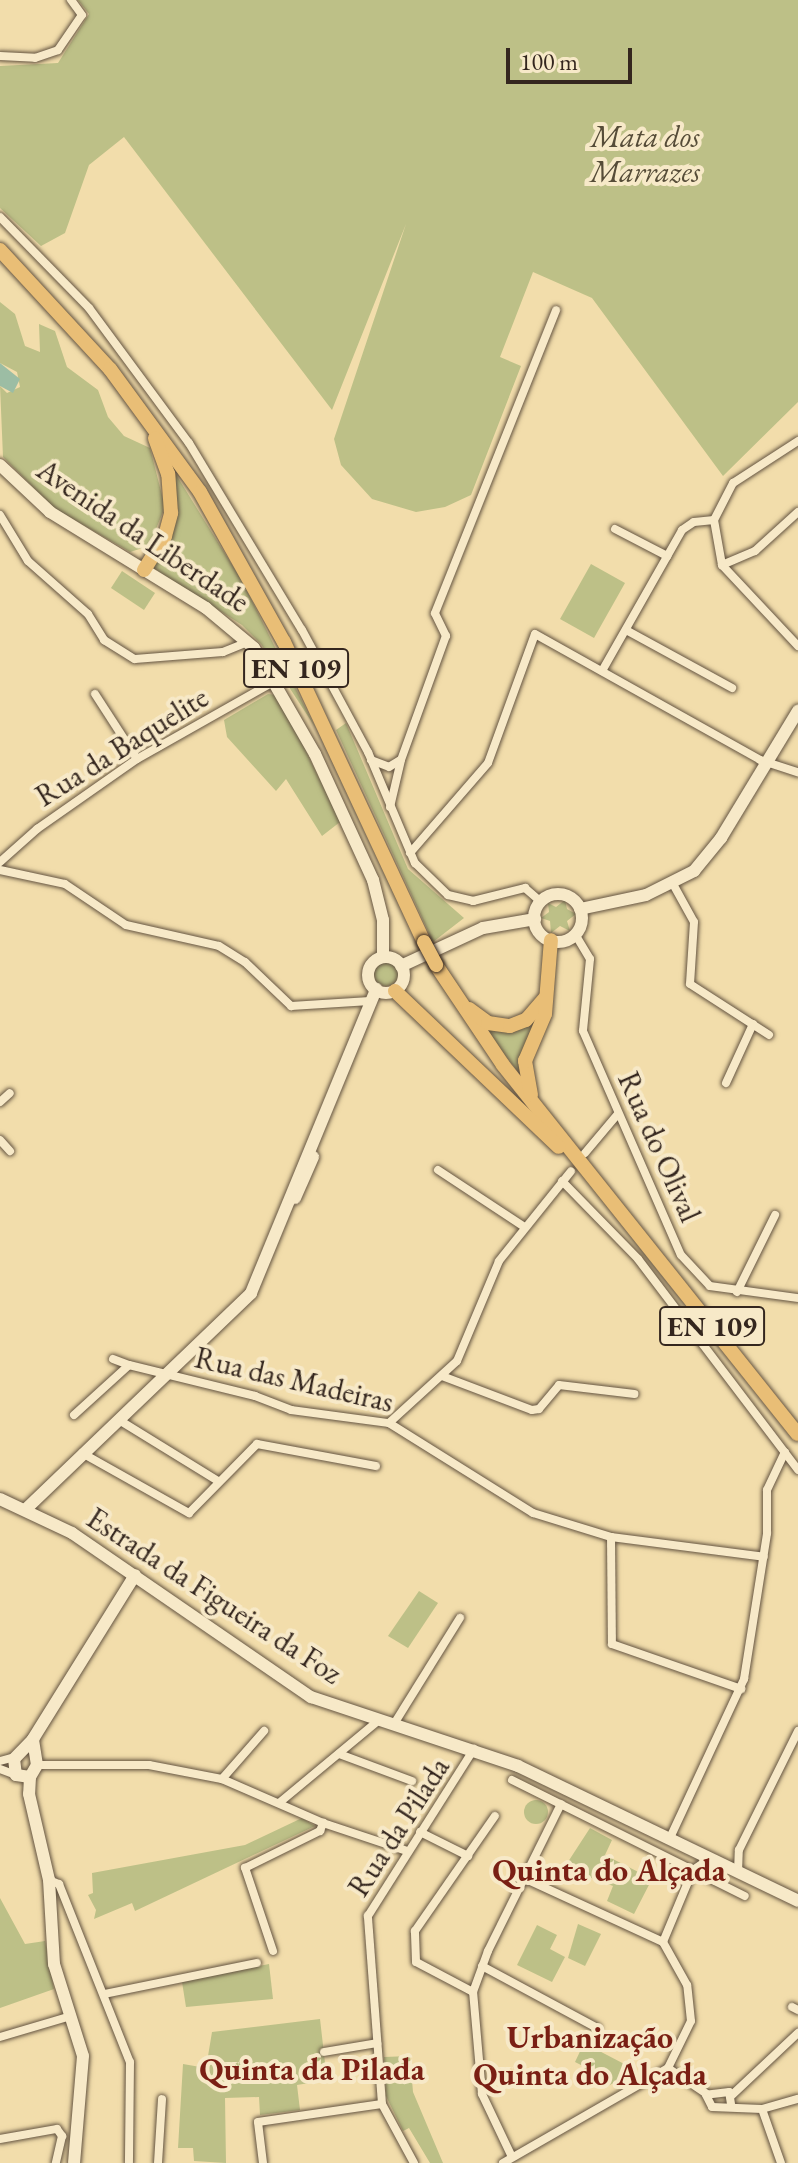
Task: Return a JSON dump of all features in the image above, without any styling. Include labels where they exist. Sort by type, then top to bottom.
[{"type":"main road","name":"EN 109","points":[[0,250],[61,311],[141,409],[200,492],[265,607],[424,942],[456,997],[533,1104],[798,1434]]},
{"type":"main road","points":[[141,409],[168,474],[171,513],[165,536],[144,570]]},
{"type":"main road","name":"Avenida da Liberdade","points":[[0,465],[50,512],[225,621],[248,642],[275,681],[373,880],[383,920],[383,957]]},
{"type":"main road","points":[[580,909],[673,884],[716,846],[798,711]]},
{"type":"main road","points":[[535,919],[541,902],[562,895],[580,909]]},
{"type":"main road","points":[[551,940],[575,934],[580,909]]},
{"type":"main road","points":[[401,966],[483,928],[535,919]]},
{"type":"main road","points":[[533,1104],[525,1061],[545,1014],[551,940],[535,919]]},
{"type":"main road","points":[[26,1509],[246,1300],[303,1179],[316,1135],[373,995],[369,970],[383,957],[401,966]]},
{"type":"main road","points":[[373,995],[395,991],[403,979],[401,966]]},
{"type":"main road","points":[[395,991],[556,1145],[577,1160]]},
{"type":"main road","points":[[456,997],[482,1020],[505,1026],[526,1020],[545,998]]},
{"type":"main road","name":"Estrada da Figueira da Foz","points":[[0,1499],[26,1509],[135,1575],[304,1693],[474,1749],[798,1901]]},
{"type":"main road","points":[[74,2163],[83,2061],[54,1964],[57,1897],[49,1880],[29,1794],[21,1776],[33,1739],[135,1575]]},
{"type":"main road","points":[[21,1776],[27,1758]]},
{"type":"street","points":[[0,56],[35,58],[58,50],[82,15],[71,0]]},
{"type":"street","points":[[0,217],[89,308],[189,443],[302,630],[371,760],[410,853],[448,895],[473,901],[525,888],[541,902]]},
{"type":"street","points":[[390,808],[401,760],[446,636],[435,613],[556,310]]},
{"type":"street","points":[[798,441],[733,483],[714,520],[722,565],[798,646]]},
{"type":"street","points":[[722,565],[755,551],[798,512]]},
{"type":"street","points":[[0,515],[28,561],[88,614],[104,640],[149,662],[223,652],[248,642]]},
{"type":"street","points":[[602,671],[687,525],[714,520]]},
{"type":"street","points":[[615,529],[667,556]]},
{"type":"street","points":[[626,630],[732,688]]},
{"type":"street","points":[[410,853],[488,763],[535,634],[768,764],[798,772]]},
{"type":"street","name":"Rua da Baquelite","points":[[0,862],[29,835],[137,759],[275,681]]},
{"type":"street","points":[[95,694],[137,759]]},
{"type":"street","points":[[371,760],[389,767],[401,760]]},
{"type":"street","points":[[0,870],[65,884],[115,920],[136,929],[219,946],[245,962],[291,1006],[373,995]]},
{"type":"street","points":[[673,884],[694,922],[690,984],[769,1035]]},
{"type":"street","name":"Rua do Olival","points":[[575,934],[590,959],[583,1031],[617,1115],[681,1255],[710,1286],[798,1298]]},
{"type":"street","points":[[726,1083],[753,1024]]},
{"type":"street","points":[[0,1102],[10,1093]]},
{"type":"street","points":[[389,1423],[442,1376],[463,1350],[499,1261],[523,1226],[617,1115]]},
{"type":"street","points":[[0,1140],[10,1151]]},
{"type":"street","points":[[438,1170],[523,1226]]},
{"type":"street","points":[[562,1181],[638,1259],[798,1470]]},
{"type":"street","points":[[737,1292],[775,1215]]},
{"type":"street","name":"Rua das Madeiras","points":[[113,1359],[291,1410],[389,1423],[533,1513],[611,1537],[764,1557]]},
{"type":"street","points":[[74,1415],[129,1365]]},
{"type":"street","points":[[442,1376],[532,1410],[539,1409],[559,1385],[634,1394]]},
{"type":"street","points":[[119,1420],[218,1481]]},
{"type":"street","points":[[82,1453],[189,1513],[257,1444],[376,1466]]},
{"type":"street","points":[[669,1840],[741,1689],[764,1557],[767,1490],[785,1452]]},
{"type":"street","points":[[611,1537],[612,1644],[741,1689]]},
{"type":"street","points":[[394,1724],[460,1618]]},
{"type":"street","points":[[279,1803],[380,1719]]},
{"type":"street","points":[[222,1779],[264,1731]]},
{"type":"street","points":[[738,1874],[739,1850],[798,1731]]},
{"type":"street","name":"Rua da Pilada","points":[[412,2163],[382,2104],[368,1916],[474,1749]]},
{"type":"street","points":[[339,1754],[412,1781]]},
{"type":"street","points":[[0,1761],[27,1758],[149,1765],[222,1779],[323,1823],[407,1851]]},
{"type":"street","points":[[0,1769],[21,1776]]},
{"type":"street","points":[[512,1780],[745,1896]]},
{"type":"street","points":[[512,2157],[482,2094],[473,1992],[482,1966],[561,1804]]},
{"type":"street","points":[[473,1992],[416,1962],[415,1931],[495,1816]]},
{"type":"street","points":[[273,1951],[245,1868],[320,1831],[323,1823]]},
{"type":"street","points":[[420,1832],[468,1856]]},
{"type":"street","points":[[689,1850],[693,1870]]},
{"type":"street","points":[[663,1942],[693,1870],[708,1860]]},
{"type":"street","points":[[503,2163],[668,2068],[689,2033],[692,2010],[687,1985],[663,1942],[524,1878]]},
{"type":"street","points":[[57,1897],[98,1978],[132,2071],[129,2163]]},
{"type":"street","points":[[104,1994],[257,1963]]},
{"type":"street","points":[[482,1966],[597,2028]]},
{"type":"street","points":[[0,2037],[71,2016]]},
{"type":"street","points":[[732,2099],[798,2033]]},
{"type":"street","points":[[324,2052],[377,2043]]},
{"type":"street","points":[[668,2068],[707,2094],[762,2109],[798,2099]]},
{"type":"street","points":[[158,2163],[162,2099]]},
{"type":"street","points":[[263,2163],[258,2122],[382,2104]]},
{"type":"street","points":[[762,2109],[780,2161]]},
{"type":"street","points":[[0,2139],[57,2129],[62,2136],[56,2163]]},
{"type":"green space","name":"Mata dos Marrazes","points":[[78,0],[798,0],[798,402],[723,476],[592,298],[533,272],[500,357],[521,366],[471,495],[445,507],[416,512],[372,499],[341,465],[334,439],[406,224],[332,410],[124,137],[89,165],[65,233],[41,246],[0,208],[0,66],[58,63],[89,14]]},
{"type":"green space","points":[[0,302],[15,314],[25,346],[40,352],[39,324],[55,331],[67,367],[98,390],[108,417],[124,436],[150,448],[165,507],[149,546],[130,552],[54,508],[3,457],[0,386],[7,393],[20,387],[17,372],[0,363]]},
{"type":"green space","points":[[175,473],[242,581],[315,727],[261,644],[242,625],[152,567],[175,506]]},
{"type":"green space","points":[[591,564],[625,583],[594,638],[560,619]]},
{"type":"green space","points":[[122,571],[155,593],[144,610],[111,588]]},
{"type":"green space","points":[[268,694],[276,695],[295,728],[340,822],[322,836],[286,779],[276,791],[227,737],[224,720]]},
{"type":"green space","points":[[346,723],[408,869],[464,918],[433,942],[336,730]]},
{"type":"green space","points":[[565,900],[567,909],[576,914],[567,921],[570,931],[560,926],[551,933],[550,921],[541,918],[549,912],[548,903],[556,907]]},
{"type":"green space","points":[[386,962],[395,965],[398,974],[395,983],[386,986],[377,983],[374,974],[377,965]]},
{"type":"green space","points":[[538,1015],[519,1060],[519,1073],[484,1028]]},
{"type":"green space","points":[[419,1591],[438,1603],[408,1648],[388,1636]]},
{"type":"green space","points":[[536,1800],[545,1803],[548,1812],[545,1821],[536,1824],[527,1821],[524,1812],[527,1803]]},
{"type":"green space","points":[[302,1818],[315,1826],[135,1911],[132,1903],[94,1919],[96,1910],[88,1895],[93,1893],[92,1873],[245,1845]]},
{"type":"green space","points":[[590,1828],[612,1840],[605,1855],[652,1879],[634,1914],[607,1901],[613,1886],[564,1868]]},
{"type":"green space","points":[[0,1898],[25,1944],[45,1941],[54,1989],[0,2008]]},
{"type":"green space","points":[[578,1924],[601,1934],[585,1966],[568,1958]]},
{"type":"green space","points":[[537,1925],[557,1935],[550,1949],[565,1957],[552,1982],[517,1965]]},
{"type":"green space","points":[[269,1964],[273,1999],[186,2007],[182,1982]]},
{"type":"green space","points":[[320,2019],[327,2080],[297,2085],[300,2110],[260,2115],[259,2097],[225,2098],[226,2163],[194,2161],[193,2148],[178,2148],[183,2064],[206,2068],[212,2032]]},
{"type":"green space","points":[[584,2043],[635,2071],[608,2086],[583,2074],[585,2067],[575,2062]]},
{"type":"green space","points":[[410,2056],[413,2092],[443,2163],[430,2163],[409,2128],[403,2131],[386,2096],[384,2057]]},
{"type":"shaded area","points":[[0,363],[20,379],[13,393],[0,386]]},
{"type":"district","name":"Quinta do Alçada","points":[[609,1870]]},
{"type":"district","name":"Urbanização Quinta do Alçada","points":[[590,2056]]},
{"type":"district","name":"Quinta da Pilada","points":[[312,2069]]}]
